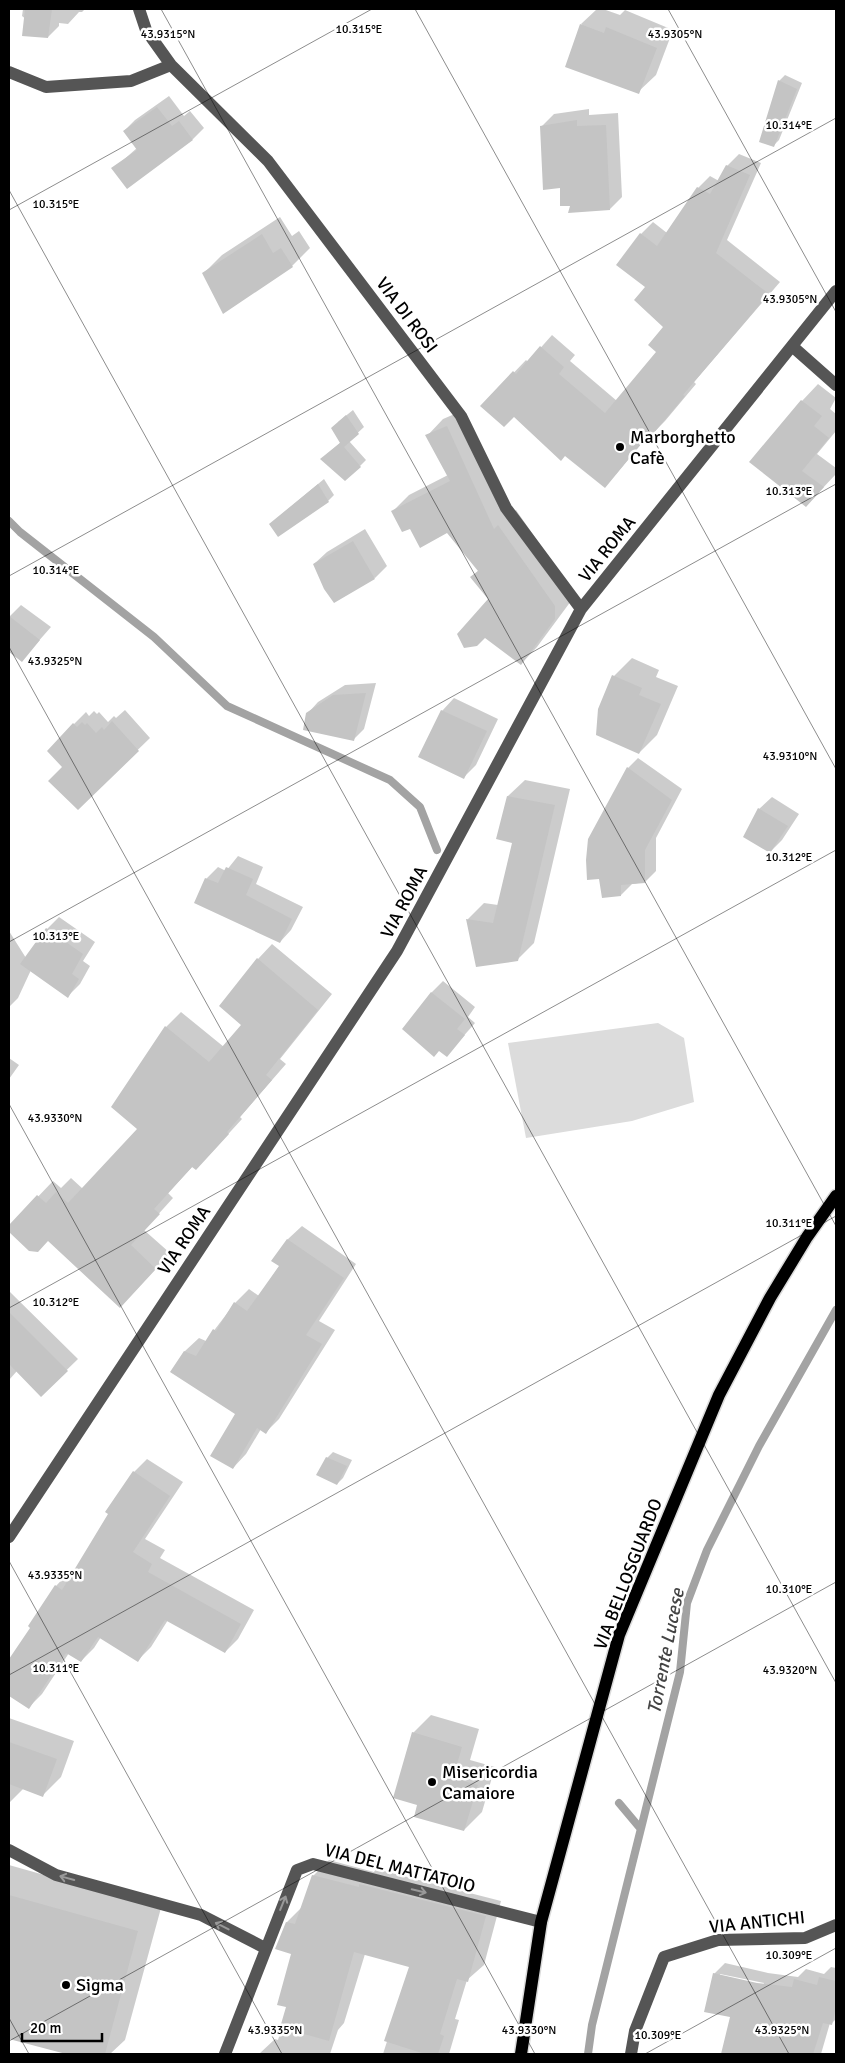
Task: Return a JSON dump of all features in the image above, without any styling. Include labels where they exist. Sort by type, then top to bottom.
[{"type":"main road","name":"VIA BELLOSGUARDO","points":[[521,2054],[541,1922],[619,1635],[719,1395],[770,1298],[807,1237],[836,1196]]},
{"type":"street","name":"VIA DI ROSI","points":[[139,9],[146,30],[172,65],[268,161],[461,416],[506,508],[581,609]]},
{"type":"street","points":[[9,72],[46,87],[131,81],[172,65]]},
{"type":"street","name":"VIA ROMA","points":[[9,1537],[397,951],[581,609],[836,291]]},
{"type":"street","points":[[792,346],[836,386]]},
{"type":"street","points":[[9,1850],[56,1875],[201,1915],[265,1948]]},
{"type":"street","name":"VIA DEL MATTATOIO","points":[[225,2054],[297,1870],[313,1864],[541,1922]]},
{"type":"street","name":"VIA ANTICHI","points":[[631,2054],[635,2031],[664,1957],[718,1940],[805,1938],[836,1925]]},
{"type":"shaded area","points":[[658,1023],[684,1038],[694,1102],[632,1121],[526,1138],[508,1043]]},
{"type":"building","points":[[25,9],[52,9],[48,38],[22,36]]},
{"type":"building","points":[[580,24],[604,33],[606,27],[657,48],[639,94],[565,67]]},
{"type":"building","points":[[778,80],[797,89],[774,147],[759,142]]},
{"type":"building","points":[[157,107],[172,126],[179,121],[193,140],[127,189],[111,168],[137,150],[123,131]]},
{"type":"building","points":[[577,120],[577,126],[606,125],[610,210],[568,213],[570,206],[560,206],[560,188],[543,190],[540,126]]},
{"type":"building","points":[[726,165],[750,175],[716,253],[769,294],[683,395],[685,396],[653,434],[651,432],[605,488],[565,456],[561,461],[514,417],[504,427],[480,406],[513,371],[516,374],[540,346],[564,367],[559,374],[605,413],[656,352],[648,345],[663,327],[634,300],[645,287],[616,265],[640,233],[657,246],[697,187],[710,194]]},
{"type":"building","points":[[262,234],[273,253],[281,248],[293,267],[223,314],[202,273]]},
{"type":"building","points":[[801,400],[822,416],[814,426],[829,438],[802,471],[824,487],[806,507],[749,462]]},
{"type":"building","points":[[346,415],[359,434],[344,447],[361,467],[345,481],[320,459],[340,443],[331,428]]},
{"type":"building","points":[[447,426],[494,529],[498,525],[555,606],[555,619],[521,665],[485,638],[477,646],[464,648],[457,634],[488,599],[470,577],[478,571],[447,533],[420,548],[410,529],[402,532],[391,511],[450,481],[425,435]]},
{"type":"building","points":[[318,484],[329,502],[278,537],[269,524]]},
{"type":"building","points":[[353,541],[375,579],[334,603],[324,589],[313,564]]},
{"type":"building","points":[[9,616],[40,640],[22,662],[9,652]]},
{"type":"building","points":[[612,675],[642,688],[639,695],[661,704],[639,754],[596,735],[598,709]]},
{"type":"building","points":[[366,693],[354,741],[303,730],[306,713],[333,695]]},
{"type":"building","points":[[441,710],[487,731],[464,779],[418,757]]},
{"type":"building","points":[[112,721],[139,751],[78,810],[48,781],[62,767],[47,751],[73,723],[77,727],[82,722],[85,725],[87,723],[96,733],[102,727],[104,730]]},
{"type":"building","points":[[627,767],[672,800],[645,850],[645,883],[621,885],[621,896],[602,898],[599,879],[587,880],[588,839]]},
{"type":"building","points":[[507,796],[555,805],[518,961],[476,967],[466,919],[493,923],[512,843],[496,839]]},
{"type":"building","points":[[758,808],[788,826],[770,853],[743,837]]},
{"type":"building","points":[[226,867],[253,879],[246,895],[292,919],[280,943],[194,903],[205,878],[218,883]]},
{"type":"building","points":[[46,928],[83,954],[72,974],[79,979],[68,998],[20,964]]},
{"type":"building","points":[[257,958],[318,1010],[266,1075],[272,1080],[227,1132],[229,1134],[196,1170],[192,1167],[154,1209],[160,1214],[131,1245],[156,1269],[120,1308],[48,1241],[38,1252],[29,1251],[9,1232],[9,1225],[37,1195],[46,1203],[56,1192],[68,1203],[137,1129],[111,1107],[165,1026],[209,1062],[241,1025],[219,1006]]},
{"type":"building","points":[[431,992],[465,1019],[457,1029],[465,1035],[447,1057],[439,1051],[434,1057],[402,1029]]},
{"type":"building","points":[[287,1239],[344,1278],[306,1335],[322,1344],[266,1434],[257,1428],[233,1469],[210,1456],[235,1414],[170,1372],[184,1351],[196,1356],[213,1329],[216,1331],[234,1302],[247,1311],[279,1266],[271,1261]]},
{"type":"building","points":[[9,1312],[68,1371],[41,1397],[9,1364]]},
{"type":"building","points":[[326,1457],[347,1466],[337,1485],[316,1475]]},
{"type":"building","points":[[133,1471],[170,1496],[133,1552],[152,1564],[148,1572],[241,1624],[225,1653],[165,1620],[138,1662],[98,1637],[81,1662],[66,1653],[29,1709],[9,1696],[9,1659],[55,1585],[62,1590],[108,1514],[105,1512]]},
{"type":"building","name":"Misericordia Camaiore","points":[[412,1732],[462,1747],[453,1778],[478,1785],[464,1831],[414,1817],[417,1805],[393,1798]]},
{"type":"building","points":[[9,1742],[57,1759],[43,1797],[9,1784]]},
{"type":"building","points":[[312,1875],[359,1887],[359,1884],[486,1916],[468,1982],[457,1979],[440,2034],[444,2036],[438,2054],[425,2054],[384,2041],[409,1967],[354,1952],[329,2041],[304,2034],[305,2030],[281,2024],[286,2007],[277,2005],[291,1954],[275,1949],[286,1922],[295,1924]]},
{"type":"building","name":"Sigma","points":[[9,1895],[138,1931],[105,2054],[66,2054],[9,2039]]},
{"type":"building","points":[[713,1973],[757,1983],[792,1987],[794,1979],[817,1985],[819,1977],[836,1981],[836,2007],[832,2025],[823,2023],[813,2054],[721,2054],[730,2017],[704,2012]]},
{"type":"waterway","points":[[9,521],[20,532],[154,637],[227,706],[390,780],[420,807],[437,850]]},
{"type":"waterway","name":"Torrente Lucese","points":[[588,2054],[592,2025],[680,1672],[687,1603],[707,1550],[759,1446],[836,1310]]},
{"type":"waterway","points":[[619,1803],[640,1828]]},
{"type":"place","name":"Marborghetto Cafè","points":[[620,447]]},
{"type":"place","name":"Misericordia Camaiore","points":[[432,1782]]},
{"type":"place","name":"Sigma","points":[[66,1985]]}]
